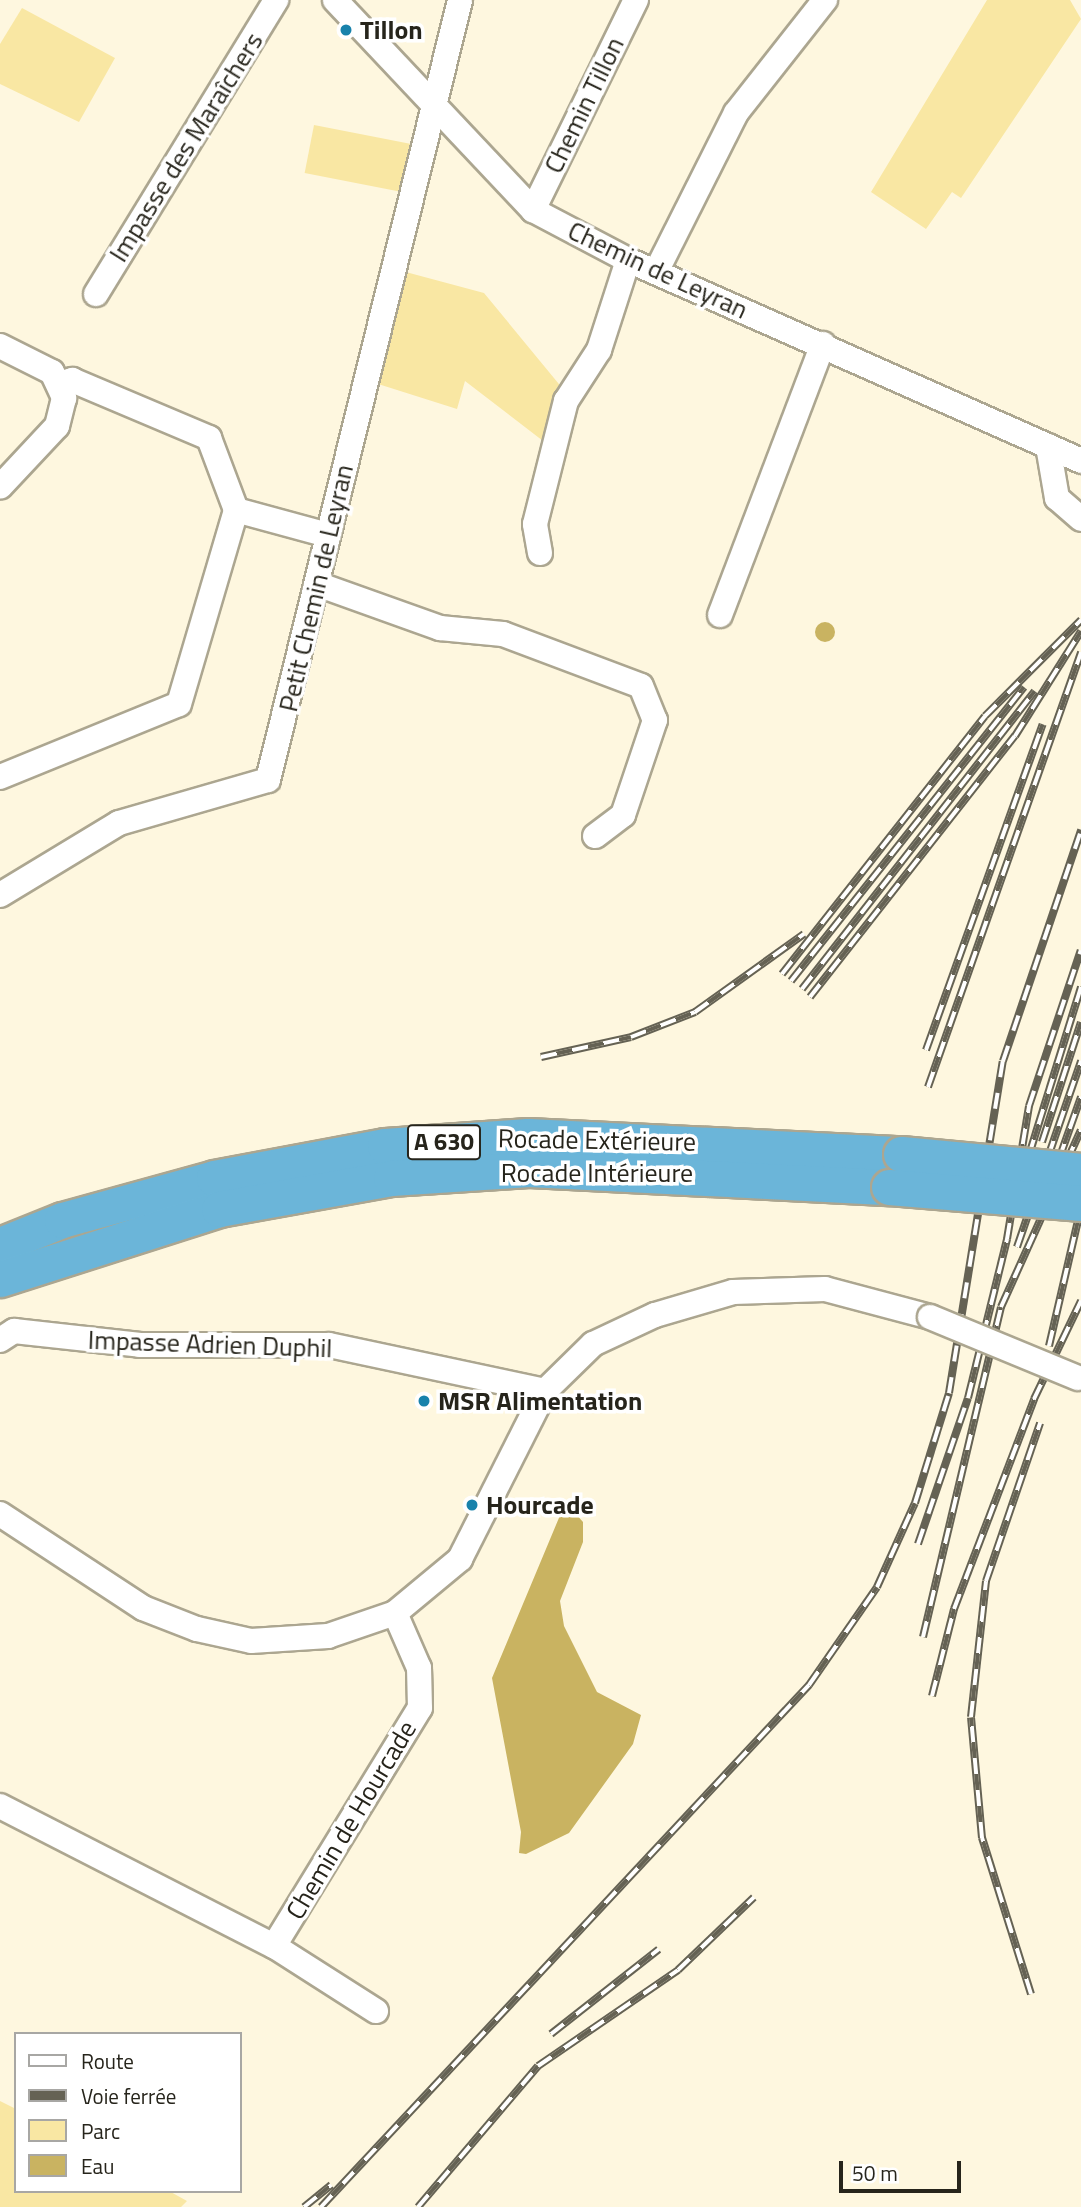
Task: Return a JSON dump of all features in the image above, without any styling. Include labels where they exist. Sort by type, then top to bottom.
[{"type":"highway","name":"Rocade Extérieure","points":[[0,1245],[62,1220],[214,1178],[385,1146],[528,1136],[901,1154],[1081,1171]]},
{"type":"highway","name":"Rocade Intérieure","points":[[0,1279],[219,1209],[391,1178],[542,1170],[889,1187],[1081,1203]]},
{"type":"street","name":"Impasse des Maraîchers","points":[[96,294],[276,0]]},
{"type":"street","name":"Chemin de Leyran","points":[[335,0],[433,111],[533,210],[628,260],[823,344],[1081,461]]},
{"type":"street","name":"Petit Chemin de Leyran","points":[[0,895],[119,823],[268,780],[460,0]]},
{"type":"street","name":"Chemin Tillon","points":[[533,210],[636,0]]},
{"type":"street","points":[[656,272],[736,113],[825,0]]},
{"type":"street","points":[[540,554],[535,524],[566,401],[599,350],[628,260]]},
{"type":"street","points":[[720,615],[823,344]]},
{"type":"street","points":[[0,346],[40,363],[59,384],[64,398],[57,426],[0,487]]},
{"type":"street","points":[[0,777],[147,718],[186,694],[236,510],[209,438],[72,380],[59,384]]},
{"type":"street","points":[[1048,446],[1057,498],[1081,519]]},
{"type":"street","points":[[236,510],[328,535]]},
{"type":"street","points":[[317,584],[440,628],[503,634],[641,687],[655,720],[623,815],[595,836]]},
{"type":"street","points":[[0,1514],[143,1608],[197,1629],[251,1641],[328,1636],[395,1613],[474,1541],[545,1391],[593,1344],[655,1315],[733,1292],[825,1289],[930,1317],[1080,1379]]},
{"type":"street","name":"Impasse Adrien Duphil","points":[[0,1340],[14,1331],[140,1345],[329,1345],[545,1391]]},
{"type":"street","name":"Chemin de Hourcade","points":[[274,1946],[420,1708],[419,1668],[395,1613]]},
{"type":"street","name":"Chemin de Hourcade","points":[[0,1807],[274,1946],[376,2011]]},
{"type":"green space","points":[[987,0],[1070,0],[1081,19],[961,198],[952,192],[926,229],[871,192]]},
{"type":"green space","points":[[22,8],[115,58],[79,122],[0,84],[0,44]]},
{"type":"green space","points":[[314,125],[415,145],[406,193],[305,173]]},
{"type":"green space","points":[[402,271],[484,293],[563,389],[547,444],[465,381],[457,409],[375,383]]},
{"type":"green space","points":[[0,2101],[14,2108],[14,2193],[173,2193],[187,2201],[181,2207],[0,2207]]},
{"type":"water","points":[[821,622],[829,622],[835,632],[829,642],[821,642],[815,636],[815,628]]},
{"type":"water","points":[[561,1513],[575,1513],[583,1522],[583,1542],[560,1601],[564,1626],[597,1692],[641,1715],[633,1744],[569,1833],[526,1854],[519,1853],[521,1832],[492,1678]]},
{"type":"railway","points":[[782,974],[985,716],[1081,620]]},
{"type":"railway","points":[[810,997],[1015,736],[1081,631]]},
{"type":"railway","points":[[928,1087],[1081,652]]},
{"type":"railway","points":[[791,981],[1024,687]]},
{"type":"railway","points":[[802,989],[1035,691]]},
{"type":"railway","points":[[926,1050],[1043,724]]},
{"type":"railway","points":[[321,2207],[809,1685],[877,1587],[915,1503],[949,1393],[1003,1061],[1081,830]]},
{"type":"railway","points":[[541,1057],[631,1037],[695,1012],[804,934]]},
{"type":"railway","points":[[918,1544],[968,1398],[1007,1239],[1029,1106],[1081,950]]},
{"type":"railway","points":[[1029,1155],[1081,987]]},
{"type":"railway","points":[[1042,1142],[1081,1022]]},
{"type":"railway","points":[[1017,1247],[1081,1061]]},
{"type":"railway","points":[[1059,1159],[1081,1097]]},
{"type":"railway","points":[[923,1637],[1001,1307],[1081,1130]]},
{"type":"railway","points":[[1049,1346],[1081,1207]]},
{"type":"railway","points":[[932,1696],[954,1609],[1034,1399],[1081,1301]]},
{"type":"railway","points":[[1031,1994],[982,1838],[971,1717],[986,1581],[1040,1423]]},
{"type":"railway","points":[[418,2207],[538,2066],[678,1970],[754,1897]]},
{"type":"railway","points":[[551,2034],[659,1949]]},
{"type":"railway","points":[[304,2207],[331,2185]]},
{"type":"place","name":"Tillon","points":[[346,30]]},
{"type":"place","name":"MSR Alimentation","points":[[424,1401]]},
{"type":"place","name":"Hourcade","points":[[472,1505]]}]
